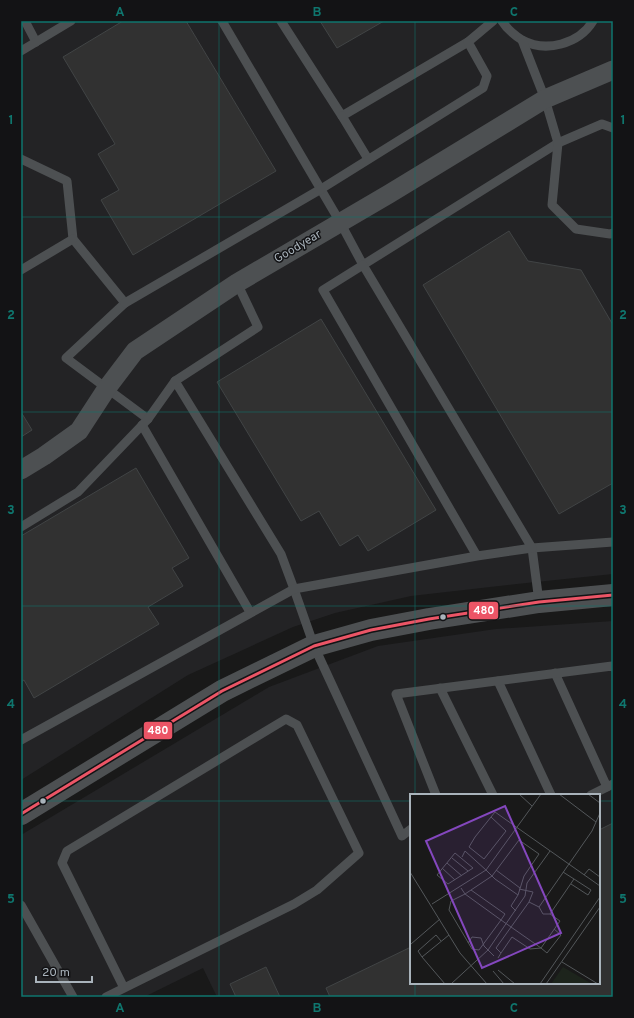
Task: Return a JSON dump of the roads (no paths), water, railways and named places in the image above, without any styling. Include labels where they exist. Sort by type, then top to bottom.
[{"type":"street","name":"Goodyear","points":[[21,470],[79,432],[107,388],[135,351],[237,283],[545,100],[613,70]]},
{"type":"street","points":[[21,814],[222,691],[314,646],[371,630],[429,619],[539,602],[613,595]]},
{"type":"lane","points":[[24,21],[36,42]]},
{"type":"lane","points":[[21,51],[71,21]]},
{"type":"lane","points":[[222,21],[321,189],[363,265],[532,548],[539,602]]},
{"type":"lane","points":[[281,21],[368,159]]},
{"type":"lane","points":[[342,116],[468,42],[492,21]]},
{"type":"lane","points":[[502,21],[508,30],[522,40],[540,46],[558,45],[575,39],[589,28],[593,21]]},
{"type":"lane","points":[[522,40],[545,100],[558,143],[552,205],[576,229],[610,234],[613,232]]},
{"type":"lane","points":[[250,612],[145,422],[107,388],[66,358],[125,303],[321,189],[483,88],[487,76],[468,42]]},
{"type":"lane","points":[[477,556],[323,290],[558,143],[602,124],[613,128]]},
{"type":"lane","points":[[21,158],[67,181],[72,239],[125,303]]},
{"type":"lane","points":[[21,270],[72,239]]},
{"type":"lane","points":[[21,526],[78,492],[145,422],[175,381],[258,327],[237,283]]},
{"type":"lane","points":[[175,381],[281,554],[314,646],[402,836],[410,830]]},
{"type":"lane","points":[[21,740],[294,588],[477,556],[532,548],[613,542]]},
{"type":"lane","points":[[436,794],[396,694],[554,673],[613,667]]},
{"type":"lane","points":[[554,673],[610,786],[592,794]]},
{"type":"lane","points":[[498,681],[552,794]]},
{"type":"lane","points":[[440,688],[493,794]]},
{"type":"lane","points":[[106,997],[294,904],[317,890],[359,853],[297,725],[286,719],[67,851],[62,863],[124,988]]},
{"type":"lane","points":[[21,904],[73,997]]}]
